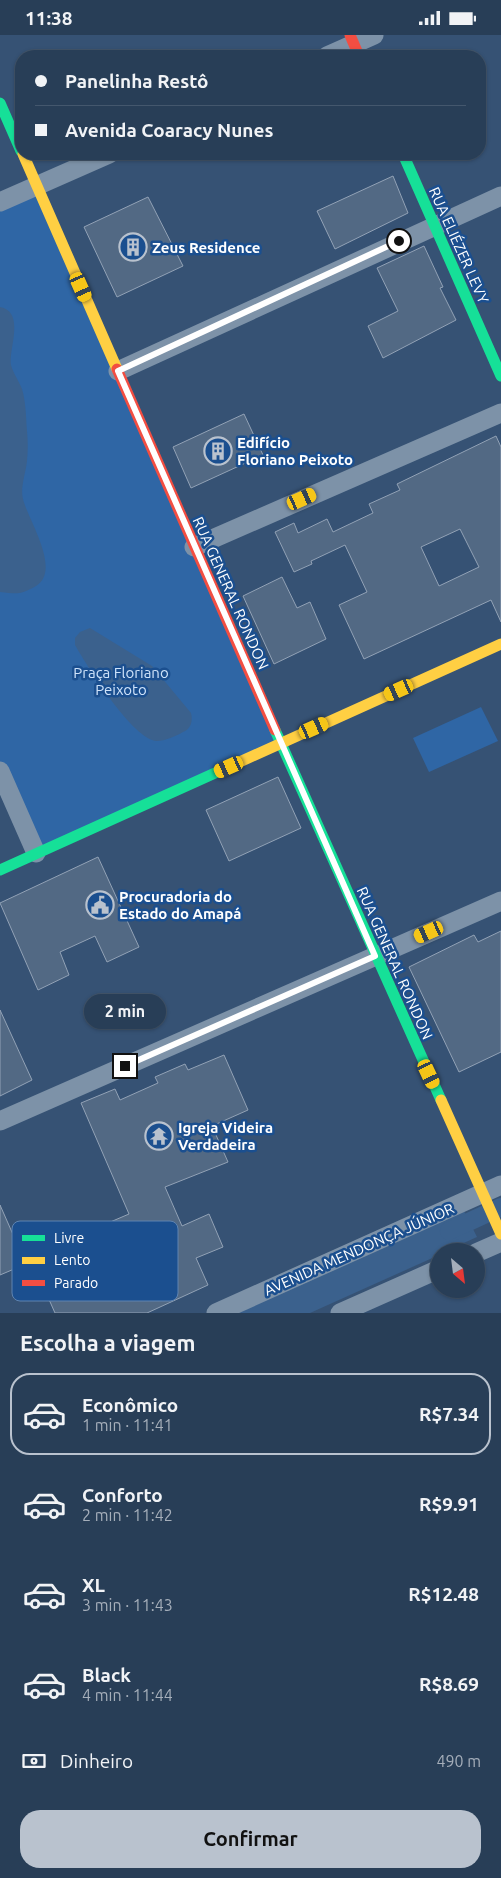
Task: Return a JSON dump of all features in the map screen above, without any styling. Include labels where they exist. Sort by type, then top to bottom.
[{"type":"street","points":[[342,50],[374,35]]},
{"type":"street","name":"RUA GENERAL RONDON","points":[[0,103],[15,136]]},
{"type":"street","name":"RUA GENERAL RONDON","points":[[26,160],[280,743],[485,1197],[500,1235]]},
{"type":"street","points":[[0,202],[95,160]]},
{"type":"street","name":"RUA ELIÉZER LEVY","points":[[406,160],[501,376]]},
{"type":"street","points":[[118,371],[501,196]]},
{"type":"street","points":[[194,547],[501,413]]},
{"type":"street","points":[[0,870],[501,644]]},
{"type":"street","points":[[0,771],[36,853]]},
{"type":"street","points":[[0,1121],[501,901]]},
{"type":"street","name":"AVENIDA MENDONÇA JÚNIOR","points":[[216,1313],[485,1197],[501,1185]]},
{"type":"street","points":[[485,1246],[500,1235]]},
{"type":"street","points":[[340,1313],[430,1273]]},
{"type":"green space","name":"Praça Floriano Peixoto","points":[[37,186],[280,743],[36,853],[0,771],[0,202]]},
{"type":"green space","points":[[481,707],[498,741],[429,772],[413,738]]},
{"type":"shaded area","points":[[0,307],[8,310],[14,324],[11,365],[23,394],[28,439],[22,495],[41,544],[46,569],[43,579],[36,586],[26,591],[15,593],[0,592]]},
{"type":"shaded area","points":[[90,628],[152,666],[191,713],[190,727],[186,731],[174,737],[157,741],[136,729],[112,701],[75,645],[75,638],[80,632]]},
{"type":"shaded area","points":[[462,1207],[477,1237],[464,1243],[430,1243],[430,1259],[310,1313],[238,1313]]},
{"type":"building","points":[[393,176],[408,213],[335,249],[317,211]]},
{"type":"building","name":"Zeus Residence","points":[[148,197],[183,266],[117,297],[84,227]]},
{"type":"building","points":[[424,246],[443,287],[440,288],[456,320],[383,358],[368,326],[398,311],[377,268]]},
{"type":"building","name":"Edifício Floriano Peixoto","points":[[244,414],[263,455],[191,488],[173,447]]},
{"type":"building","points":[[496,436],[501,447],[501,622],[491,600],[364,659],[339,605],[367,592],[345,545],[311,561],[312,564],[294,572],[275,532],[294,523],[298,533],[327,519],[333,532],[373,513],[369,504],[400,490],[397,484]],"holes":[[[460,529],[479,567],[439,586],[421,547]]]},
{"type":"building","points":[[282,577],[297,608],[310,602],[326,639],[274,664],[243,596]]},
{"type":"building","points":[[278,777],[301,828],[229,861],[206,810]]},
{"type":"building","points":[[98,857],[139,947],[107,962],[95,936],[60,952],[69,975],[38,990],[0,903]]},
{"type":"building","points":[[501,931],[501,1052],[459,1072],[409,967],[474,935],[478,942]]},
{"type":"building","points":[[0,1010],[32,1080],[0,1096]]},
{"type":"building","points":[[224,1055],[248,1110],[212,1126],[228,1162],[165,1187],[182,1226],[209,1214],[223,1247],[196,1258],[208,1285],[178,1299],[178,1221],[113,1221],[129,1214],[81,1103],[115,1089],[120,1100],[158,1083],[155,1077],[185,1064],[188,1070]]},
{"type":"building","points":[[0,1205],[12,1232],[12,1270],[0,1275]]},
{"type":"building","points":[[50,1301],[173,1301],[147,1313],[55,1313]]},
{"type":"waterway","points":[[449,1231],[501,1207]]},
{"type":"traffic: fast","points":[[0,103],[15,137]]},
{"type":"traffic: fast","points":[[406,160],[501,376]]},
{"type":"traffic: fast","points":[[275,730],[441,1100]]},
{"type":"traffic: fast","points":[[0,870],[235,764]]},
{"type":"traffic: slow","points":[[26,160],[117,369]]},
{"type":"traffic: slow","points":[[235,764],[501,644]]},
{"type":"traffic: slow","points":[[441,1100],[501,1234]]},
{"type":"traffic: jam","points":[[350,35],[356,50]]},
{"type":"traffic: jam","points":[[117,369],[275,730]]},
{"type":"place","name":"Zeus Residence","points":[[133,247]]},
{"type":"place","name":"Edifício Floriano Peixoto","points":[[218,451]]},
{"type":"place","name":"Procuradoria do Estado do Amapá","points":[[100,905]]},
{"type":"place","name":"Igreja Videira Verdadeira","points":[[159,1136]]},
{"type":"route","points":[[125,1066],[375,956],[118,371],[399,241]]}]
